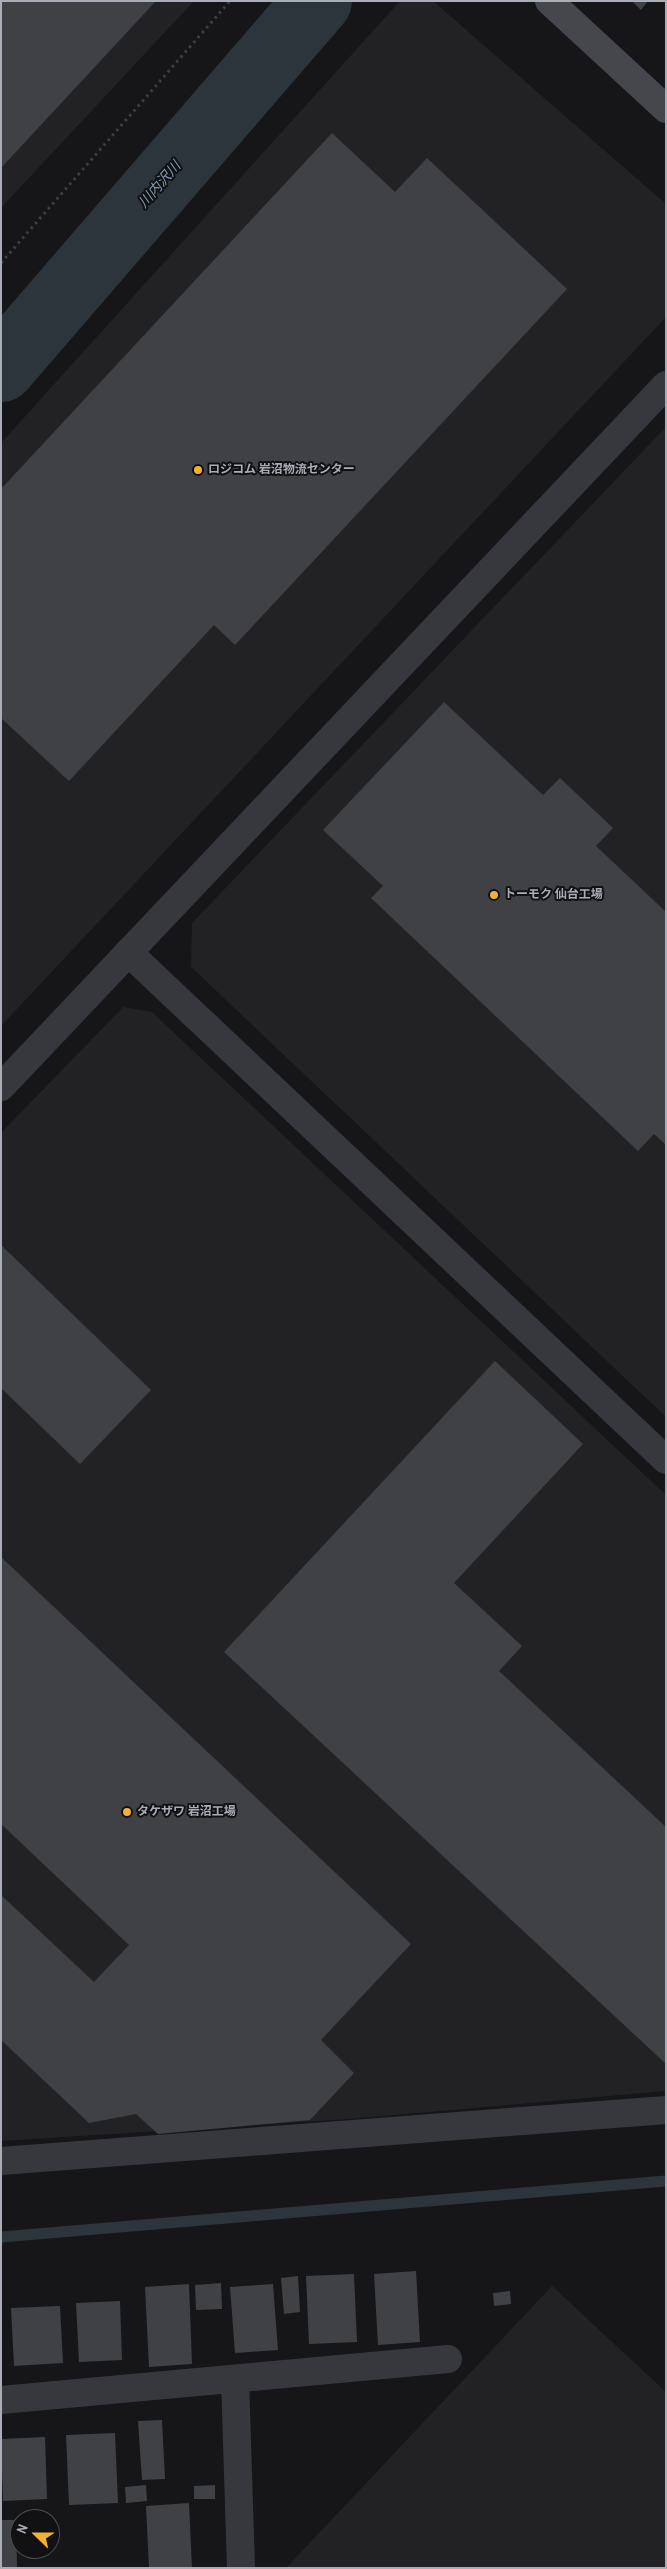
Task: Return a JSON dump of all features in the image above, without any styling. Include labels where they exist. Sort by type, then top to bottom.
[{"type":"street","points":[[549,1],[666,110]]},
{"type":"street","points":[[1,1087],[666,385]]},
{"type":"street","points":[[128,952],[666,1460]]},
{"type":"street","points":[[1,2161],[666,2110]]},
{"type":"street","points":[[1,2400],[448,2360]]},
{"type":"street","points":[[235,2379],[241,2568]]},
{"type":"path","points":[[1,263],[230,1]]},
{"type":"shaded area","points":[[1,1],[194,1],[1,208]]},
{"type":"shaded area","points":[[400,1],[433,1],[666,204],[666,317],[1,1026],[1,443]]},
{"type":"shaded area","points":[[666,427],[666,1417],[191,967],[192,923]]},
{"type":"shaded area","points":[[123,1007],[152,1012],[666,1495],[666,2091],[349,2119],[1,2141],[1,1133]]},
{"type":"shaded area","points":[[552,2286],[666,2392],[666,2568],[286,2568]]},
{"type":"building","points":[[1,1],[156,1],[1,168]]},
{"type":"building","points":[[632,1],[648,1],[641,10]]},
{"type":"building","points":[[332,133],[395,192],[427,158],[567,289],[235,645],[214,625],[69,781],[1,718],[1,489]]},
{"type":"building","points":[[444,702],[543,795],[560,778],[613,828],[596,846],[666,912],[666,1145],[654,1134],[638,1151],[371,898],[383,886],[323,830]]},
{"type":"building","points":[[1,1245],[151,1390],[80,1464],[1,1388]]},
{"type":"building","points":[[495,1361],[583,1444],[454,1583],[522,1646],[499,1671],[666,1827],[666,2064],[224,1652]]},
{"type":"building","points":[[1,1557],[411,1944],[321,2040],[354,2073],[310,2120],[158,2134],[136,2114],[89,2123],[1,2040],[1,1895],[94,1982],[129,1945],[1,1824]]},
{"type":"building","points":[[416,2271],[420,2342],[378,2345],[374,2274]]},
{"type":"building","points":[[354,2274],[357,2342],[309,2344],[306,2276]]},
{"type":"building","points":[[298,2276],[300,2312],[284,2314],[281,2278]]},
{"type":"building","points":[[221,2283],[222,2309],[196,2310],[195,2285]]},
{"type":"building","points":[[189,2284],[192,2364],[149,2367],[145,2287]]},
{"type":"building","points":[[273,2284],[278,2350],[235,2353],[230,2287]]},
{"type":"building","points":[[510,2291],[511,2304],[494,2306],[493,2293]]},
{"type":"building","points":[[120,2301],[122,2360],[79,2362],[76,2303]]},
{"type":"building","points":[[60,2306],[63,2363],[14,2366],[11,2308]]},
{"type":"building","points":[[162,2420],[165,2479],[142,2480],[138,2421]]},
{"type":"building","points":[[115,2433],[118,2503],[69,2505],[66,2435]]},
{"type":"building","points":[[45,2437],[47,2499],[3,2501],[1,2439]]},
{"type":"building","points":[[146,2485],[147,2501],[126,2503],[125,2487]]},
{"type":"building","points":[[215,2485],[215,2499],[194,2499],[194,2486]]},
{"type":"building","points":[[189,2503],[192,2568],[149,2568],[146,2506]]},
{"type":"building","points":[[1,2520],[10,2520],[10,2559],[17,2559],[17,2568],[1,2568]]},
{"type":"waterway","name":"川内沢川","points":[[1,368],[318,1]]},
{"type":"waterway","points":[[1,2237],[666,2181]]},
{"type":"place","name":"ロジコム 岩沼物流センター","points":[[198,470]]},
{"type":"place","name":"トーモク 仙台工場","points":[[494,895]]},
{"type":"place","name":"タケザワ 岩沼工場","points":[[127,1812]]}]
